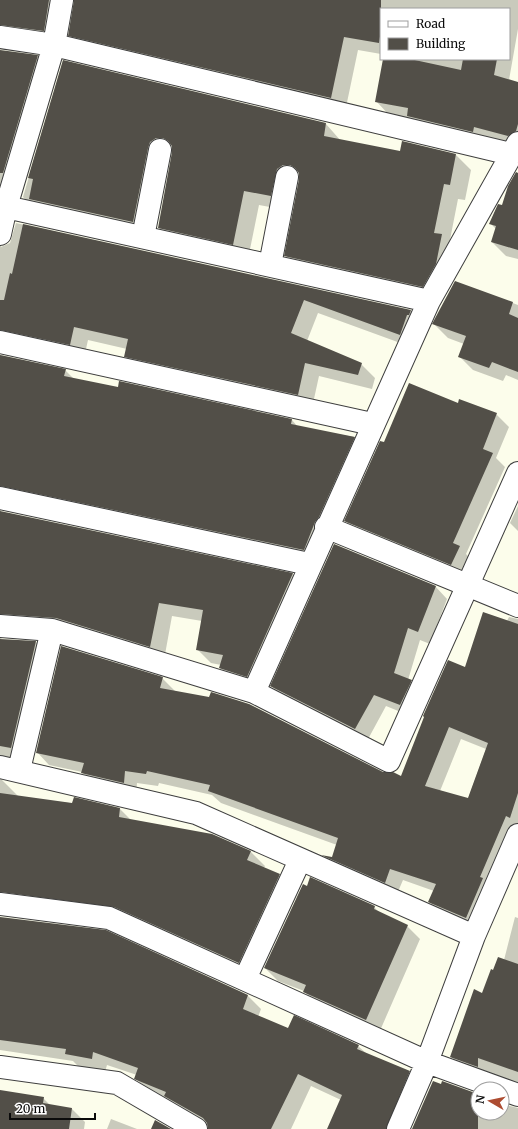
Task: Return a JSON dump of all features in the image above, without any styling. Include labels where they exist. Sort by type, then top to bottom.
[{"type":"street","points":[[0,234],[6,207],[54,45],[62,0]]},
{"type":"street","points":[[0,37],[54,45],[515,148],[429,301],[372,424],[254,692]]},
{"type":"street","points":[[143,237],[160,150]]},
{"type":"street","points":[[270,265],[287,177]]},
{"type":"street","points":[[6,207],[429,301]]},
{"type":"street","points":[[0,342],[372,424]]},
{"type":"street","points":[[0,626],[52,630],[254,692],[389,761],[518,473]]},
{"type":"street","points":[[0,498],[310,564]]},
{"type":"street","points":[[326,527],[518,606]]},
{"type":"street","points":[[52,630],[9,769],[196,813],[474,936]]},
{"type":"street","points":[[398,1129],[427,1062],[474,936],[518,835]]},
{"type":"street","points":[[245,979],[300,860]]},
{"type":"street","points":[[0,904],[109,918],[427,1062],[518,1095]]},
{"type":"street","points":[[0,1067],[117,1083],[196,1129]]},
{"type":"building","points":[[0,0],[49,0],[44,31],[0,25]]},
{"type":"building","points":[[74,0],[381,0],[379,43],[344,37],[331,98],[68,36]]},
{"type":"building","points":[[0,50],[38,55],[3,173],[0,173]]},
{"type":"building","points":[[63,60],[326,123],[324,136],[400,151],[402,141],[456,154],[450,185],[444,184],[434,233],[442,234],[436,264],[423,287],[284,256],[299,179],[299,173],[290,165],[283,165],[277,169],[271,196],[244,191],[233,245],[158,228],[172,152],[172,146],[163,138],[156,138],[150,142],[133,222],[29,199],[33,179],[28,178]]},
{"type":"building","points":[[383,60],[415,60],[461,70],[463,60],[497,60],[494,75],[518,82],[518,124],[516,131],[508,136],[474,127],[473,132],[407,116],[408,108],[375,102]]},
{"type":"building","points":[[516,172],[518,173],[518,250],[491,242],[496,226],[489,224],[498,204],[502,205],[508,186]]},
{"type":"building","points":[[23,224],[411,310],[409,315],[407,315],[400,335],[304,300],[291,333],[362,363],[358,375],[305,363],[298,395],[124,357],[128,339],[74,327],[70,345],[0,330],[0,300],[4,300],[10,273],[12,274]]},
{"type":"building","points":[[455,281],[513,302],[509,314],[518,318],[518,372],[492,362],[489,368],[458,357],[466,336],[432,324]]},
{"type":"building","points":[[0,355],[66,369],[64,376],[118,387],[119,381],[292,419],[291,424],[355,437],[319,517],[315,522],[304,550],[0,486]]},
{"type":"building","points":[[409,383],[458,403],[459,399],[497,413],[483,449],[493,453],[453,543],[460,546],[451,565],[344,521],[380,441],[384,442]]},
{"type":"building","points":[[0,511],[293,573],[247,677],[219,668],[223,655],[196,650],[203,610],[159,603],[150,647],[56,618],[0,614]]},
{"type":"building","points":[[334,544],[436,586],[418,632],[408,628],[394,673],[412,680],[400,705],[374,695],[355,729],[270,686]]},
{"type":"building","points":[[483,612],[518,624],[518,793],[510,818],[506,816],[480,877],[483,878],[466,918],[428,902],[436,884],[390,869],[385,883],[321,855],[332,857],[338,838],[208,791],[210,785],[147,771],[146,774],[125,771],[124,783],[81,773],[84,763],[36,753],[61,646],[163,677],[160,688],[209,697],[211,692],[249,704],[383,772],[393,772],[401,776],[424,717],[423,716],[448,660],[465,667]],"holes":[[[449,727],[488,743],[468,798],[425,786]]]},
{"type":"building","points":[[0,639],[36,641],[11,748],[0,746]]},
{"type":"building","points":[[0,793],[72,803],[74,797],[120,808],[119,817],[212,834],[251,851],[247,860],[280,874],[239,963],[114,907],[0,892]]},
{"type":"building","points":[[310,877],[375,906],[374,909],[408,925],[366,1020],[303,992],[306,985],[264,968],[303,884],[307,886]]},
{"type":"building","points":[[0,917],[106,930],[248,995],[243,1009],[288,1028],[294,1015],[359,1045],[357,1049],[410,1071],[386,1129],[327,1129],[342,1095],[298,1074],[271,1129],[208,1129],[207,1123],[203,1118],[164,1096],[166,1092],[134,1079],[138,1068],[93,1052],[92,1059],[65,1054],[66,1049],[0,1040]]},
{"type":"building","points":[[498,957],[518,964],[518,1072],[478,1058],[478,1067],[450,1057],[474,989],[482,993],[491,969],[493,970]]},
{"type":"building","points":[[433,1081],[441,1084],[442,1081],[470,1091],[470,1121],[478,1121],[478,1129],[412,1129]]},
{"type":"building","points":[[0,1090],[44,1097],[43,1103],[72,1108],[69,1129],[0,1129]]},
{"type":"building","points":[[155,1120],[171,1129],[151,1129]]}]
